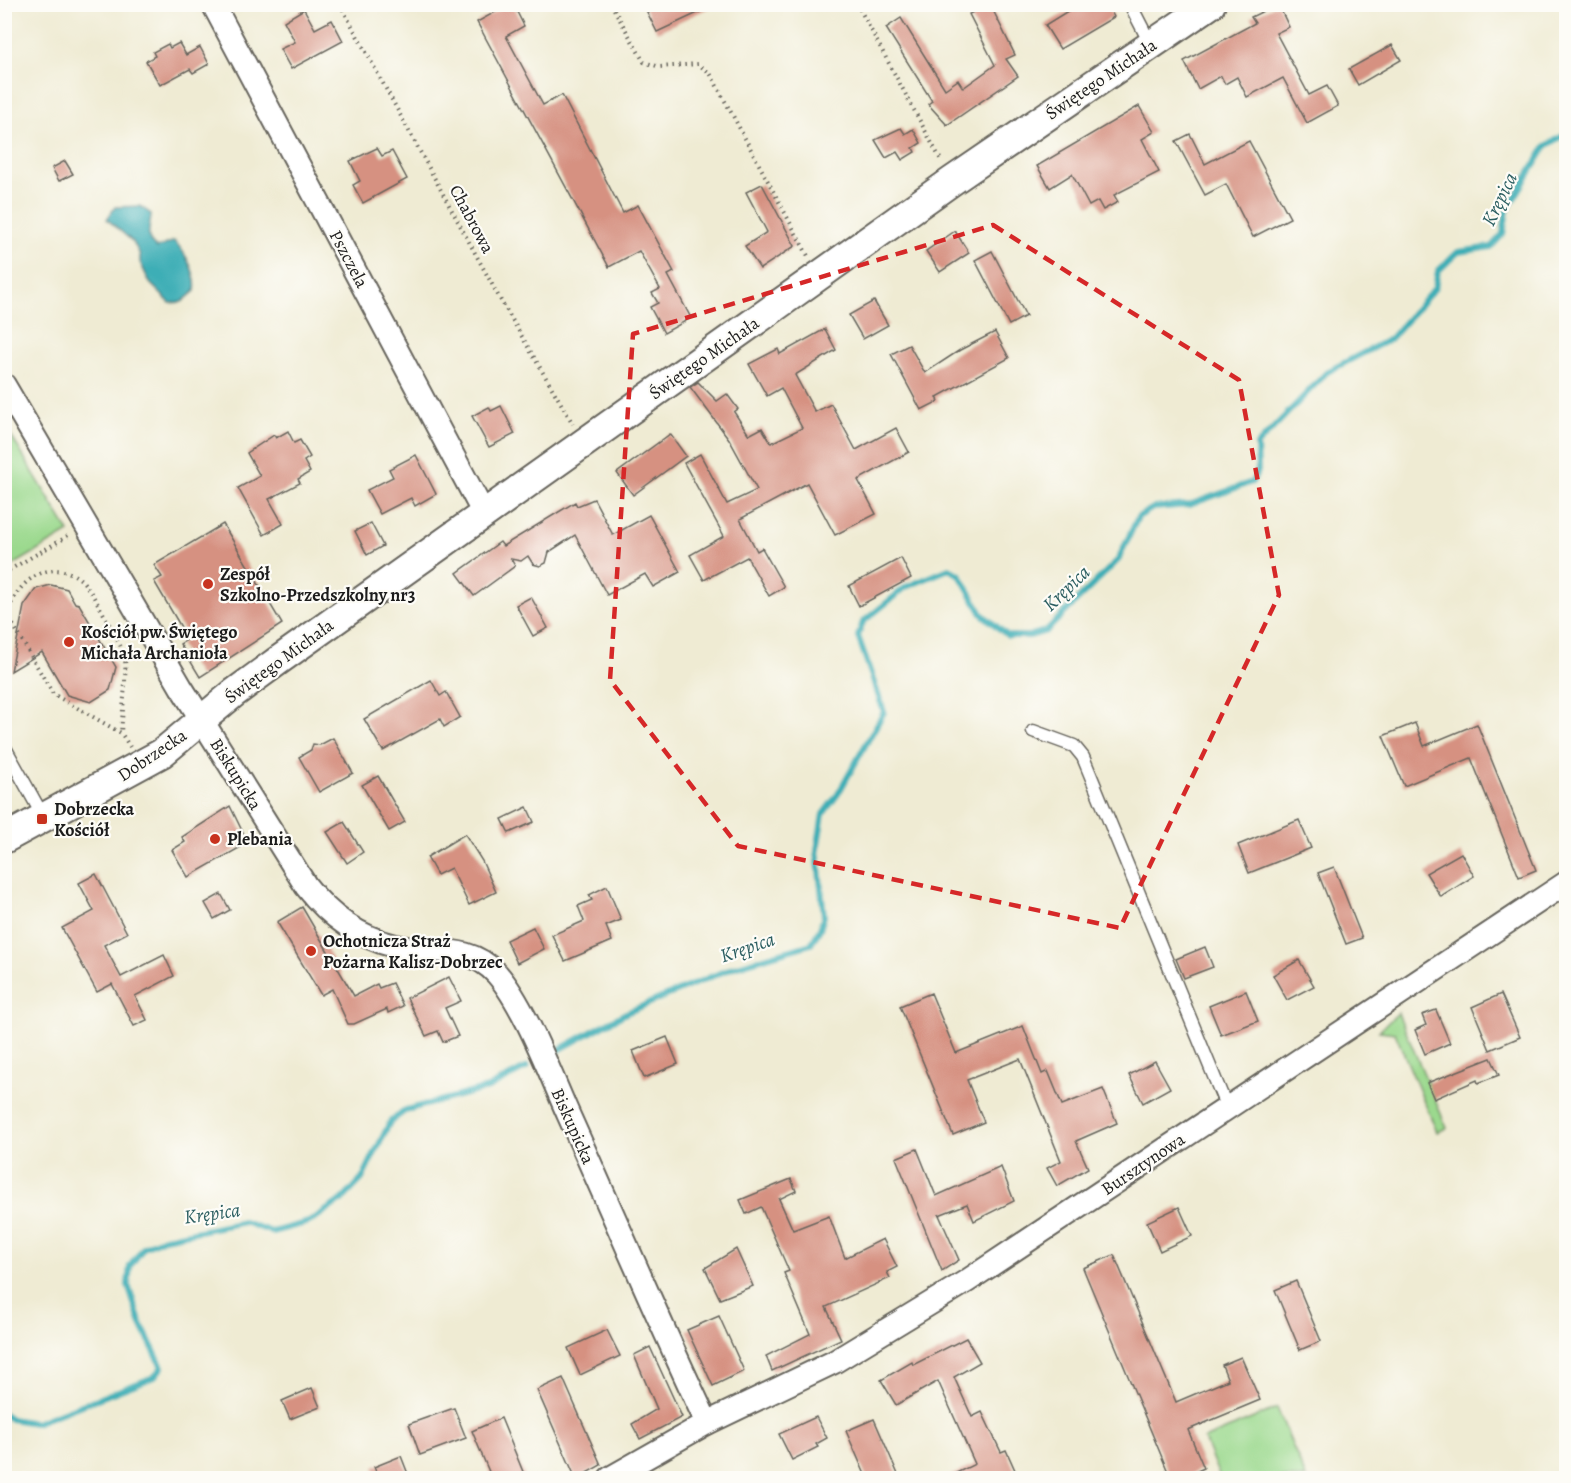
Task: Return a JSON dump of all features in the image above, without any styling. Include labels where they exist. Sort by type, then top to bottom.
[{"type":"street","name":"Pszczela","points":[[213,4],[484,514]]},
{"type":"street","name":"Świętego Michała","points":[[202,720],[243,686],[952,181],[1211,4]]},
{"type":"street","name":"Biskupicka","points":[[4,385],[202,720],[306,886],[335,918],[374,940],[396,946],[447,950],[472,955],[497,975],[520,1012],[544,1061],[707,1424]]},
{"type":"street","name":"Dobrzecka","points":[[4,838],[141,766],[162,753],[202,720]]},
{"type":"street","name":"Bursztynowa","points":[[610,1479],[707,1424],[815,1371],[883,1334],[1566,883]]},
{"type":"lane","points":[[1130,4],[1152,45]]},
{"type":"lane","points":[[1033,731],[1074,746],[1083,757],[1227,1108]]},
{"type":"lane","points":[[4,746],[44,818]]},
{"type":"path","name":"Chabrowa","points":[[340,4],[562,409],[588,441]]},
{"type":"path","points":[[611,4],[644,62],[660,67],[698,64],[710,73],[819,276]]},
{"type":"path","points":[[856,4],[952,181]]},
{"type":"path","points":[[4,573],[86,525]]},
{"type":"path","points":[[8,615],[10,605],[19,588],[37,575],[61,571],[81,579],[125,656],[121,733]]},
{"type":"path","points":[[4,609],[53,694],[121,733],[141,766]]},
{"type":"highlighted area","points":[[993,225],[1239,380],[1279,595],[1120,928],[738,846],[610,680],[633,334]]},
{"type":"green space","points":[[4,424],[69,532],[5,570],[4,570]]},
{"type":"green space","points":[[1398,1013],[1447,1128],[1437,1132],[1395,1033],[1379,1031]]},
{"type":"green space","points":[[1277,1408],[1306,1478],[1220,1478],[1204,1439]]},
{"type":"water","points":[[140,206],[151,214],[150,241],[157,248],[174,241],[190,264],[195,278],[195,291],[182,302],[170,303],[150,283],[133,242],[107,219],[115,207]]},
{"type":"building","points":[[513,4],[524,26],[506,36],[543,105],[562,95],[623,213],[638,205],[674,272],[668,275],[691,318],[664,333],[650,307],[658,303],[652,293],[660,289],[639,251],[609,267],[477,22]]},
{"type":"building","points":[[643,4],[717,4],[657,32]]},
{"type":"building","points":[[990,4],[1015,55],[1006,59],[1018,76],[947,125],[928,104],[932,101],[886,28],[901,18],[945,89],[958,80],[963,88],[995,65],[969,14]]},
{"type":"building","points":[[1079,4],[1107,4],[1114,17],[1060,49],[1045,25]]},
{"type":"building","points":[[1278,4],[1289,27],[1276,33],[1309,95],[1327,86],[1338,106],[1307,123],[1283,78],[1247,97],[1237,77],[1225,84],[1221,76],[1198,89],[1184,61],[1255,23],[1251,17]]},
{"type":"building","points":[[304,9],[315,29],[332,20],[343,41],[291,69],[280,49],[295,42],[284,21]]},
{"type":"building","points":[[179,43],[186,55],[200,47],[209,64],[193,73],[190,69],[160,85],[146,61],[155,56],[153,52],[168,44],[170,48]]},
{"type":"building","points":[[1392,45],[1401,60],[1358,85],[1349,69]]},
{"type":"building","points":[[1139,106],[1154,132],[1142,139],[1159,172],[1114,195],[1118,202],[1103,210],[1098,201],[1089,206],[1072,174],[1050,188],[1037,166]]},
{"type":"building","points":[[901,128],[905,134],[913,129],[921,143],[913,148],[915,152],[902,160],[897,152],[886,158],[875,140]]},
{"type":"building","points":[[1190,134],[1205,164],[1249,141],[1290,218],[1253,237],[1226,184],[1205,195],[1176,141]]},
{"type":"building","points":[[377,148],[382,156],[392,151],[407,179],[363,203],[353,185],[360,181],[350,161]]},
{"type":"building","points":[[65,161],[73,174],[59,181],[52,168]]},
{"type":"building","points":[[762,184],[795,246],[760,269],[745,246],[767,232],[746,192]]},
{"type":"building","points":[[955,231],[969,253],[940,272],[926,251]]},
{"type":"building","points":[[992,251],[1026,316],[1009,325],[975,260]]},
{"type":"building","points":[[874,301],[888,325],[863,339],[849,315]]},
{"type":"building","points":[[825,329],[836,350],[795,375],[815,412],[831,404],[856,450],[896,428],[909,452],[858,480],[876,514],[835,535],[807,483],[740,519],[757,551],[762,548],[784,587],[769,596],[747,557],[704,580],[690,555],[724,536],[684,463],[700,454],[727,504],[757,490],[729,439],[690,387],[698,382],[717,401],[727,394],[738,409],[734,412],[749,435],[762,428],[771,443],[802,428],[781,388],[767,396],[749,364],[778,349],[780,354]]},
{"type":"building","points":[[995,332],[1009,358],[937,397],[939,401],[921,410],[891,354],[909,345],[925,373],[960,350]]},
{"type":"building","points":[[501,406],[515,434],[489,447],[472,416],[489,407],[491,411]]},
{"type":"building","points":[[288,431],[294,443],[300,440],[310,457],[304,461],[310,472],[298,479],[300,483],[269,499],[283,524],[264,535],[238,488],[260,476],[247,453],[274,435],[276,438]]},
{"type":"building","points":[[670,434],[686,456],[633,495],[617,473]]},
{"type":"building","points":[[416,455],[436,494],[415,506],[411,498],[380,514],[367,490],[393,477],[389,469]]},
{"type":"building","points":[[594,499],[613,535],[649,515],[680,572],[653,587],[645,574],[607,595],[575,535],[549,552],[546,563],[540,566],[533,564],[528,556],[521,561],[511,559],[515,566],[474,596],[457,573],[500,542],[503,546],[575,502],[577,506]]},
{"type":"building","points":[[371,523],[383,546],[367,555],[355,531]]},
{"type":"building","points":[[223,524],[282,624],[200,677],[180,644],[188,639],[154,581],[162,577],[154,565]]},
{"type":"building","points":[[901,558],[911,578],[859,606],[849,586]]},
{"type":"building","name":"Kościół pw. Świętego Michała Archanioła","points":[[51,585],[67,589],[75,603],[79,604],[116,667],[110,690],[91,702],[67,695],[42,652],[11,671],[24,606],[36,589]]},
{"type":"building","points":[[531,597],[548,628],[533,636],[516,605]]},
{"type":"building","points":[[431,680],[440,696],[446,692],[460,717],[444,727],[440,719],[383,751],[364,719]]},
{"type":"building","points":[[1415,723],[1424,746],[1477,724],[1536,870],[1519,877],[1471,758],[1404,786],[1383,736]]},
{"type":"building","points":[[333,738],[353,773],[319,792],[299,757],[311,750],[313,744],[320,745]]},
{"type":"building","points":[[378,776],[405,822],[389,831],[362,785]]},
{"type":"building","name":"Plebania","points":[[230,806],[248,843],[188,877],[172,850],[185,842],[182,837]]},
{"type":"building","points":[[527,807],[534,822],[509,833],[502,819]]},
{"type":"building","points":[[1299,820],[1311,848],[1249,873],[1238,845]]},
{"type":"building","points":[[344,822],[363,852],[347,863],[327,832]]},
{"type":"building","points":[[465,834],[482,861],[496,892],[469,905],[451,868],[437,875],[427,857]]},
{"type":"building","points":[[1461,853],[1474,876],[1441,897],[1426,873]]},
{"type":"building","points":[[1334,867],[1362,938],[1346,944],[1318,873]]},
{"type":"building","points":[[96,874],[127,933],[104,945],[121,977],[164,955],[174,976],[135,996],[147,1020],[134,1026],[112,984],[97,992],[62,928],[94,911],[79,883]]},
{"type":"building","points":[[607,886],[621,920],[606,926],[612,941],[565,961],[552,935],[584,921],[578,906],[592,900],[589,895]]},
{"type":"building","points":[[221,894],[230,910],[214,919],[205,903]]},
{"type":"building","points":[[302,907],[354,996],[377,984],[379,988],[392,983],[403,1006],[388,1013],[387,1009],[354,1024],[348,1024],[332,989],[321,995],[277,922]]},
{"type":"building","points":[[533,927],[544,949],[517,963],[506,940]]},
{"type":"building","points":[[1205,947],[1213,967],[1184,978],[1176,959]]},
{"type":"building","points":[[1299,960],[1314,986],[1287,1000],[1273,975]]},
{"type":"building","points":[[449,977],[461,1001],[445,1008],[458,1036],[443,1042],[438,1031],[426,1036],[407,998]]},
{"type":"building","points":[[1246,991],[1258,1021],[1221,1035],[1209,1006]]},
{"type":"building","points":[[931,993],[956,1053],[1023,1026],[1042,1074],[1048,1071],[1062,1105],[1103,1089],[1117,1123],[1076,1141],[1088,1168],[1057,1186],[1047,1168],[1061,1161],[1020,1059],[967,1080],[984,1122],[953,1135],[900,1006]]},
{"type":"building","points":[[1501,994],[1520,1037],[1490,1050],[1472,1007]]},
{"type":"building","points":[[1436,1010],[1450,1043],[1425,1054],[1415,1030],[1426,1025],[1422,1015]]},
{"type":"building","points":[[667,1037],[678,1064],[644,1078],[633,1051]]},
{"type":"building","points":[[1491,1058],[1499,1075],[1478,1083],[1477,1080],[1434,1099],[1427,1083]]},
{"type":"building","points":[[1155,1061],[1170,1088],[1143,1103],[1129,1075]]},
{"type":"building","points":[[917,1149],[936,1196],[1001,1167],[1014,1201],[974,1221],[967,1204],[939,1215],[959,1260],[942,1271],[896,1158]]},
{"type":"building","points":[[791,1179],[796,1191],[779,1199],[793,1230],[829,1216],[845,1258],[883,1239],[897,1267],[887,1272],[890,1278],[826,1307],[841,1339],[772,1371],[766,1356],[810,1334],[784,1273],[789,1271],[761,1207],[746,1214],[740,1200]]},
{"type":"building","points":[[1179,1207],[1192,1236],[1160,1251],[1147,1222]]},
{"type":"building","points":[[736,1249],[753,1286],[720,1299],[705,1268]]},
{"type":"building","points":[[1114,1255],[1176,1402],[1228,1380],[1222,1365],[1241,1357],[1260,1400],[1188,1430],[1204,1468],[1180,1479],[1171,1479],[1083,1268]]},
{"type":"building","points":[[1296,1281],[1321,1341],[1300,1350],[1275,1290]]},
{"type":"building","points":[[719,1316],[744,1371],[713,1386],[687,1330]]},
{"type":"building","points":[[607,1330],[620,1356],[580,1375],[568,1348]]},
{"type":"building","points":[[966,1338],[980,1362],[954,1377],[972,1417],[982,1412],[1001,1452],[1006,1450],[1019,1479],[944,1479],[975,1464],[938,1381],[896,1405],[881,1380],[912,1362],[913,1365]]},
{"type":"building","points":[[650,1347],[682,1417],[640,1439],[632,1424],[657,1409],[634,1355]]},
{"type":"building","points":[[563,1378],[601,1465],[576,1479],[537,1390]]},
{"type":"building","points":[[312,1388],[320,1407],[290,1419],[282,1401]]},
{"type":"building","points":[[454,1408],[466,1438],[420,1455],[409,1424]]},
{"type":"building","points":[[816,1417],[827,1438],[816,1444],[818,1447],[792,1460],[779,1434]]},
{"type":"building","points":[[501,1418],[526,1479],[492,1479],[472,1431]]},
{"type":"building","points":[[874,1419],[900,1479],[867,1479],[846,1431]]},
{"type":"building","points":[[401,1456],[410,1479],[379,1479],[374,1467]]},
{"type":"waterway","name":"Krępica","points":[[553,1053],[626,1013],[734,967],[811,944],[820,929],[824,916],[817,850],[823,814],[838,794],[884,712],[858,636],[863,622],[906,587],[949,569],[960,575],[982,614],[1008,636],[1029,636],[1046,631],[1118,560],[1138,517],[1153,508],[1189,505],[1252,482],[1258,471],[1257,445],[1327,372],[1390,339],[1435,288],[1438,271],[1458,252],[1491,247],[1503,234],[1507,210],[1546,146],[1566,134]]},
{"type":"waterway","name":"Krępica","points":[[4,1414],[11,1419],[35,1423],[154,1377],[162,1367],[140,1322],[128,1285],[130,1266],[144,1247],[164,1238],[244,1222],[272,1232],[309,1222],[343,1199],[362,1179],[390,1122],[406,1110],[488,1088],[527,1067]]},
{"type":"place","name":"Zespół Szkolno-Przedszkolny nr3","points":[[208,584]]},
{"type":"place","name":"Kościół pw. Świętego Michała Archanioła","points":[[69,642]]},
{"type":"place","name":"Dobrzecka Kościół","points":[[42,819]]},
{"type":"place","name":"Plebania","points":[[215,839]]},
{"type":"place","name":"Ochotnicza Straż Pożarna Kalisz-Dobrzec","points":[[311,951]]}]
